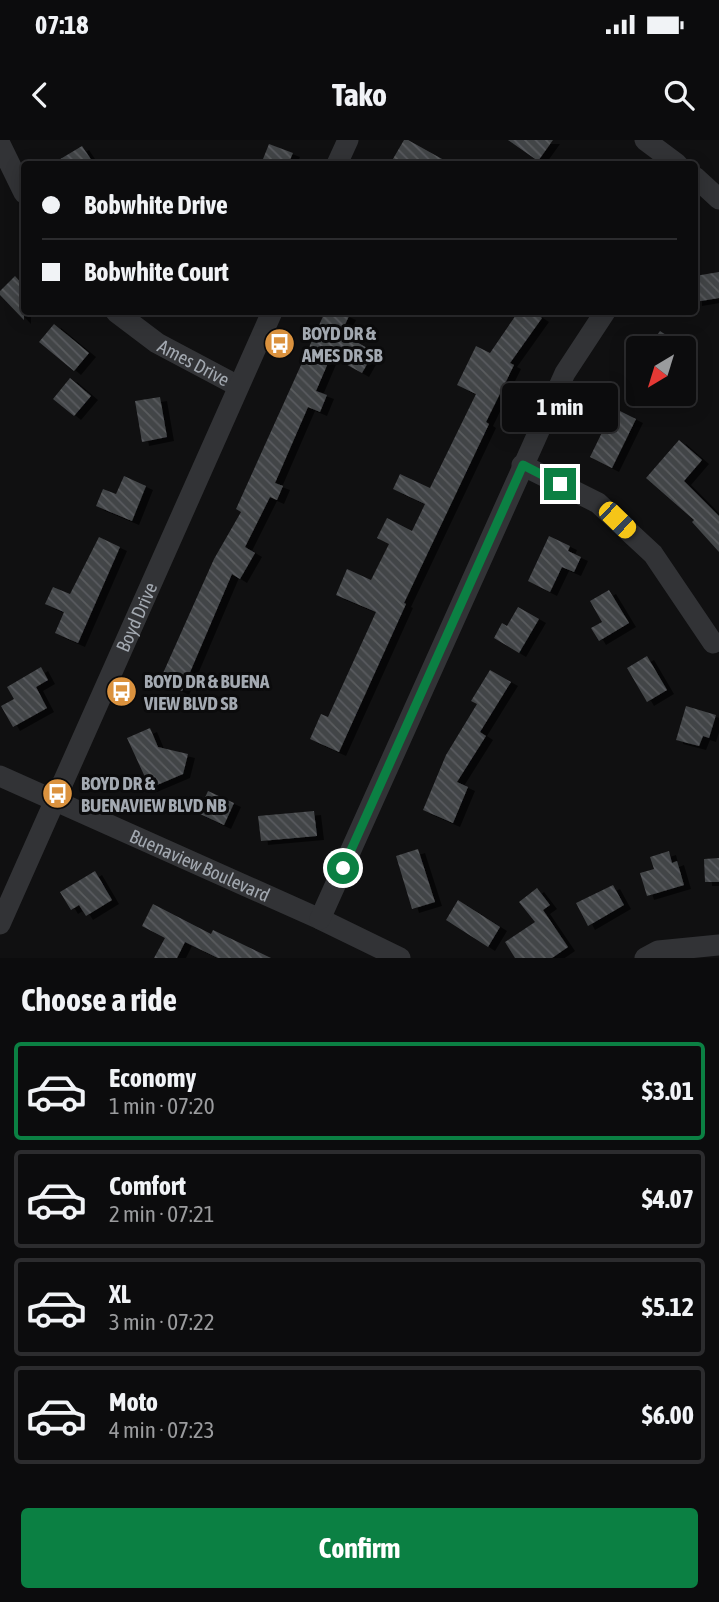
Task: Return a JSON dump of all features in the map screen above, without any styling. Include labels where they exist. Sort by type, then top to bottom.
[{"type":"street","points":[[338,161],[348,140]]},
{"type":"street","points":[[645,140],[673,161]]},
{"type":"street","points":[[0,144],[21,187]]},
{"type":"street","points":[[698,186],[719,199]]},
{"type":"street","name":"Ames Drive","points":[[120,315],[157,343],[238,386]]},
{"type":"street","name":"Boyd Drive","points":[[0,924],[271,315]]},
{"type":"street","points":[[320,919],[565,373],[603,315]]},
{"type":"street","points":[[523,465],[598,503],[653,554],[713,643]]},
{"type":"street","name":"Buenaview Boulevard","points":[[0,776],[320,919],[400,958]]},
{"type":"street","points":[[645,958],[658,951],[719,945]]},
{"type":"building","points":[[404,140],[408,140],[446,161],[392,161]]},
{"type":"building","points":[[508,140],[553,140],[538,161]]},
{"type":"building","points":[[269,144],[293,153],[289,161],[262,161]]},
{"type":"building","points":[[82,146],[92,161],[57,161]]},
{"type":"building","points":[[719,272],[719,298],[698,302],[698,276]]},
{"type":"building","points":[[15,276],[21,283],[21,315],[24,315],[24,320],[0,295],[0,291]]},
{"type":"building","points":[[324,315],[349,316],[341,333],[374,352],[362,373],[331,356],[316,391],[327,395],[320,412],[308,407],[275,483],[283,486],[277,500],[270,497],[245,547],[255,553],[240,579],[232,574],[182,691],[160,680],[214,559],[241,512],[236,509]]},
{"type":"building","points":[[516,315],[538,315],[542,318],[510,363],[514,365],[486,422],[489,424],[404,603],[406,604],[339,752],[310,739],[321,714],[328,717],[376,612],[336,595],[347,569],[371,580],[389,544],[377,538],[387,518],[412,531],[425,504],[393,489],[400,474],[430,488],[476,394],[457,385],[476,346],[490,353]]},
{"type":"building","points":[[54,324],[89,353],[74,371],[39,342]]},
{"type":"building","points":[[70,378],[91,396],[74,416],[53,399]]},
{"type":"building","points":[[160,397],[167,437],[142,442],[135,401]]},
{"type":"building","points":[[614,408],[636,419],[612,468],[590,457]]},
{"type":"building","points":[[679,440],[702,460],[684,481],[719,516],[719,552],[692,522],[694,520],[646,478]]},
{"type":"building","points":[[124,476],[146,486],[132,521],[96,506],[103,489],[116,494]]},
{"type":"building","points":[[549,536],[570,546],[568,551],[581,557],[574,572],[562,567],[550,592],[528,581]]},
{"type":"building","points":[[99,537],[120,547],[78,643],[55,633],[64,612],[45,604],[53,587],[70,594]]},
{"type":"building","points":[[609,590],[629,623],[599,641],[591,628],[602,622],[590,601]]},
{"type":"building","points":[[518,607],[539,619],[519,653],[494,638],[502,623],[507,626]]},
{"type":"building","points":[[647,656],[667,690],[647,702],[627,668]]},
{"type":"building","points":[[41,667],[48,680],[36,687],[47,708],[13,727],[1,706],[14,699],[7,687]]},
{"type":"building","points":[[490,670],[511,682],[480,732],[486,736],[457,782],[468,787],[453,823],[423,810],[446,755],[477,704],[471,701]]},
{"type":"building","points":[[686,706],[716,715],[709,738],[703,736],[699,746],[676,740]]},
{"type":"building","points":[[150,728],[158,747],[188,754],[183,774],[150,788],[127,738]]},
{"type":"building","points":[[208,791],[234,803],[224,825],[198,813]]},
{"type":"building","points":[[314,811],[317,836],[261,841],[258,816]]},
{"type":"building","points":[[418,849],[435,902],[412,909],[396,856]]},
{"type":"building","points":[[669,851],[672,863],[677,861],[684,885],[647,896],[640,873],[654,869],[650,857]]},
{"type":"building","points":[[719,858],[719,882],[705,882],[704,859]]},
{"type":"building","points":[[95,871],[112,900],[86,916],[79,905],[71,910],[60,892]]},
{"type":"building","points":[[613,885],[624,905],[588,926],[576,903]]},
{"type":"building","points":[[537,888],[550,905],[543,910],[568,947],[552,958],[515,958],[505,942],[535,922],[519,902]]},
{"type":"building","points":[[458,900],[500,927],[488,947],[446,920]]},
{"type":"building","points":[[153,904],[211,934],[213,930],[271,958],[218,958],[185,942],[177,958],[154,958],[165,938],[142,926]]},
{"type":"place","name":"BOYD DR & AMES DR SB","points":[[279,344]]},
{"type":"place","name":"BOYD DR & BUENA VIEW BLVD SB","points":[[121,692]]},
{"type":"place","name":"BOYD DR & BUENAVIEW BLVD NB","points":[[58,794]]},
{"type":"route","points":[[343,868],[523,465],[560,484]]}]
